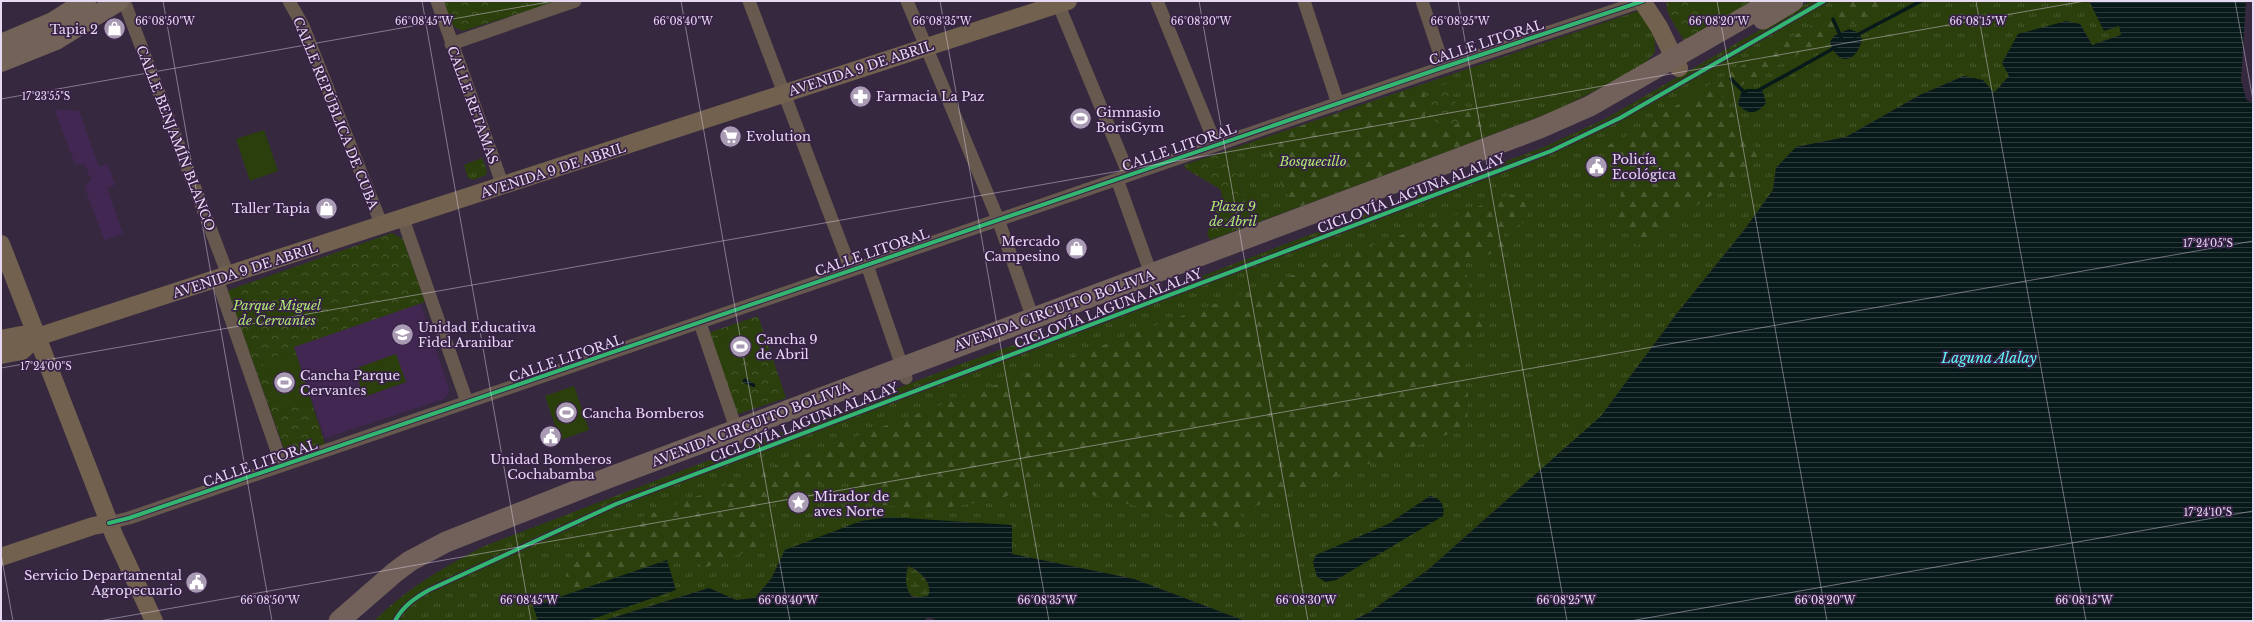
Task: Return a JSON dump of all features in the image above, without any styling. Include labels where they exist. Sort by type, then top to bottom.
[{"type":"highway","name":"AVENIDA CIRCUITO BOLIVIA","points":[[1681,61],[1773,1]]},
{"type":"highway","name":"AVENIDA CIRCUITO BOLIVIA","points":[[361,621],[398,585],[424,567],[455,550],[738,435],[1153,280],[1540,128],[1590,106],[1681,61],[1793,1]]},
{"type":"highway","name":"AVENIDA CIRCUITO BOLIVIA","points":[[339,621],[410,561],[446,542],[608,478],[738,435]]},
{"type":"main road","points":[[1,44],[53,22],[86,1]]},
{"type":"main road","points":[[1,62],[56,40],[118,1]]},
{"type":"main road","points":[[1642,1],[1681,61]]},
{"type":"main road","points":[[1657,1],[1681,61]]},
{"type":"main road","name":"AVENIDA 9 DE ABRIL","points":[[37,337],[404,219],[1061,2]]},
{"type":"main road","points":[[1,244],[109,523],[154,621]]},
{"type":"main road","points":[[1,339],[21,335],[37,337]]},
{"type":"main road","points":[[1,355],[22,351],[37,337]]},
{"type":"main road","name":"CALLE LITORAL","points":[[1,557],[93,526],[109,523]]},
{"type":"street","name":"CALLE BENJAMÍN BLANCO","points":[[124,1],[223,277],[282,466]]},
{"type":"street","name":"CALLE REPÚBLICA DE CUBA","points":[[289,1],[303,26],[382,226]]},
{"type":"street","name":"CALLE RETAMAS","points":[[437,1],[502,186]]},
{"type":"street","points":[[451,44],[575,1]]},
{"type":"street","points":[[749,1],[851,270]]},
{"type":"street","points":[[907,1],[998,219],[1035,323]]},
{"type":"street","points":[[1157,1],[1216,145]]},
{"type":"street","points":[[1304,1],[1338,104]]},
{"type":"street","points":[[1422,1],[1444,67]]},
{"type":"street","name":"CALLE LITORAL","points":[[109,523],[129,518],[282,466],[998,219],[1642,1]]},
{"type":"street","points":[[1061,2],[1123,177],[1153,280]]},
{"type":"street","points":[[404,219],[468,402]]},
{"type":"street","points":[[867,265],[904,372]]},
{"type":"street","points":[[700,323],[738,435]]},
{"type":"shaded area","points":[[54,109],[79,111],[99,167],[108,164],[115,185],[107,188],[123,234],[104,240],[84,186],[91,180],[85,165],[75,164]]},
{"type":"shaded area","points":[[420,303],[449,389],[448,394],[444,399],[325,438],[294,347]]},
{"type":"green space","points":[[443,1],[558,1],[463,31],[455,27],[452,23],[447,15]]},
{"type":"green space","points":[[489,1],[532,1],[491,15]]},
{"type":"green space","points":[[1667,1],[1755,1],[1685,42],[1667,10]]},
{"type":"green space","points":[[1697,1],[1732,1],[1734,4],[1705,22],[1694,3]]},
{"type":"green space","points":[[1810,1],[2198,1],[2121,35],[2092,45],[2080,24],[2009,76],[1994,93],[1964,76],[1920,95],[1846,137],[1796,147],[1776,168],[1773,190],[1745,229],[1678,312],[1601,416],[1429,569],[1370,612],[1352,621],[1245,621],[1134,579],[1012,554],[1012,525],[822,537],[785,550],[771,579],[755,598],[736,600],[709,588],[602,621],[374,621],[386,609],[425,580],[482,547],[961,364],[1137,301],[1544,147],[1605,119]]},
{"type":"green space","points":[[1854,1],[1893,1],[1721,97],[1762,156],[1734,180],[1637,246],[1619,217],[1622,176],[1603,148],[1644,126],[1712,83]]},
{"type":"green space","points":[[1638,11],[1653,30],[1655,42],[1655,52],[1643,66],[1557,110],[1264,220],[1250,214],[1230,156],[1234,148]]},
{"type":"green space","name":"Bosquecillo","points":[[1430,82],[1424,123],[1430,133],[1444,132],[1468,110],[1487,130],[1475,141],[1296,208],[1273,168],[1270,159],[1270,145],[1277,134]]},
{"type":"green space","points":[[1449,83],[1462,122],[1438,130],[1424,92]]},
{"type":"green space","points":[[264,130],[278,171],[250,181],[236,139]]},
{"type":"green space","name":"Plaza 9 de Abril","points":[[1234,148],[1230,156],[1250,214],[1264,220],[1210,240],[1207,233],[1222,196],[1220,189],[1186,169],[1184,165]]},
{"type":"green space","points":[[482,158],[487,170],[486,175],[473,180],[468,178],[464,165]]},
{"type":"green space","points":[[1512,194],[1528,205],[1526,221],[1503,233],[1509,246],[1464,265],[1472,300],[1483,326],[1459,357],[1468,394],[1467,427],[1240,512],[1247,534],[1037,481],[1003,498],[933,510],[882,505],[842,477],[795,490],[761,511],[760,546],[702,569],[697,557],[672,562],[575,593],[566,574],[592,544],[632,521],[784,463]]},
{"type":"green space","name":"Parque Miguel de Cervantes","points":[[392,233],[403,239],[425,302],[294,347],[325,444],[290,455],[286,454],[229,295],[229,290]]},
{"type":"green space","points":[[758,316],[786,398],[738,414],[708,333]]},
{"type":"green space","name":"Cancha 9 de Abril","points":[[758,324],[768,352],[721,368],[712,340]]},
{"type":"green space","name":"Cancha Parque Cervantes","points":[[292,351],[309,402],[279,412],[262,361]]},
{"type":"green space","points":[[396,354],[406,382],[364,397],[354,369]]},
{"type":"green space","name":"Cancha Bomberos","points":[[574,386],[589,430],[560,440],[545,396]]},
{"type":"green space","points":[[908,566],[921,574],[927,582],[929,587],[928,596],[914,597],[910,594],[906,585],[906,573]]},
{"type":"water","name":"Laguna Alalay","points":[[2089,1],[2246,1],[2241,80],[2246,99],[2253,104],[2253,621],[1352,621],[1370,612],[1429,569],[1601,416],[1678,312],[1745,229],[1773,190],[1776,168],[1796,147],[1846,137],[1920,95],[1964,76],[1983,80],[1994,93],[2009,76],[2002,63],[2018,34],[2066,21],[2080,24],[2092,45],[2121,35],[2119,26],[2104,31]]},
{"type":"water","points":[[1849,29],[1857,32],[1862,38],[1860,46],[1856,52],[1848,59],[1838,56],[1830,42],[1834,36]]},
{"type":"water","points":[[1746,89],[1762,89],[1766,103],[1763,107],[1752,112],[1748,112],[1741,108],[1738,104],[1741,93]]},
{"type":"water","points":[[744,378],[755,384],[755,388],[742,382]]},
{"type":"water","points":[[1430,496],[1437,498],[1443,505],[1443,516],[1336,580],[1326,582],[1317,577],[1313,562],[1316,555],[1388,524]]},
{"type":"water","points":[[889,517],[1012,525],[1012,554],[1134,579],[1245,621],[937,621],[929,617],[923,621],[602,621],[709,588],[736,600],[755,598],[771,579],[785,550],[861,521]],"holes":[[[908,566],[917,570],[927,582],[929,587],[928,596],[913,598],[910,595],[906,583],[906,575]]]},
{"type":"water","points":[[667,560],[676,590],[587,621],[538,621],[533,606]]},
{"type":"waterway","points":[[1855,36],[1921,1]]},
{"type":"waterway","points":[[1833,19],[1841,37]]},
{"type":"waterway","points":[[1759,90],[1836,47]]},
{"type":"waterway","points":[[1731,79],[1746,94]]},
{"type":"cycle path","points":[[109,523],[129,518],[1444,67],[1643,1]]},
{"type":"cycle path","name":"CICLOVÍA LAGUNA ALALAY","points":[[395,621],[410,603],[429,590],[616,504],[1551,151],[1620,118],[1824,1]]},
{"type":"place","name":"Tapia 2","points":[[114,29]]},
{"type":"place","name":"Farmacia La Paz","points":[[860,96]]},
{"type":"place","name":"Gimnasio BorisGym","points":[[1081,119]]},
{"type":"place","name":"Evolution","points":[[731,136]]},
{"type":"place","name":"Policía Ecológica","points":[[1596,166]]},
{"type":"place","name":"Taller Tapia","points":[[326,208]]},
{"type":"place","name":"Mercado Campesino","points":[[1076,248]]},
{"type":"place","name":"Unidad Educativa Fidel Aranibar","points":[[402,334]]},
{"type":"place","name":"Cancha 9 de Abril","points":[[740,346]]},
{"type":"place","name":"Cancha Parque Cervantes","points":[[285,382]]},
{"type":"place","name":"Cancha Bomberos","points":[[567,413]]},
{"type":"place","name":"Unidad Bomberos Cochabamba","points":[[551,437]]},
{"type":"place","name":"Mirador de aves Norte","points":[[799,503]]},
{"type":"place","name":"Servicio Departamental Agropecuario","points":[[197,582]]}]
